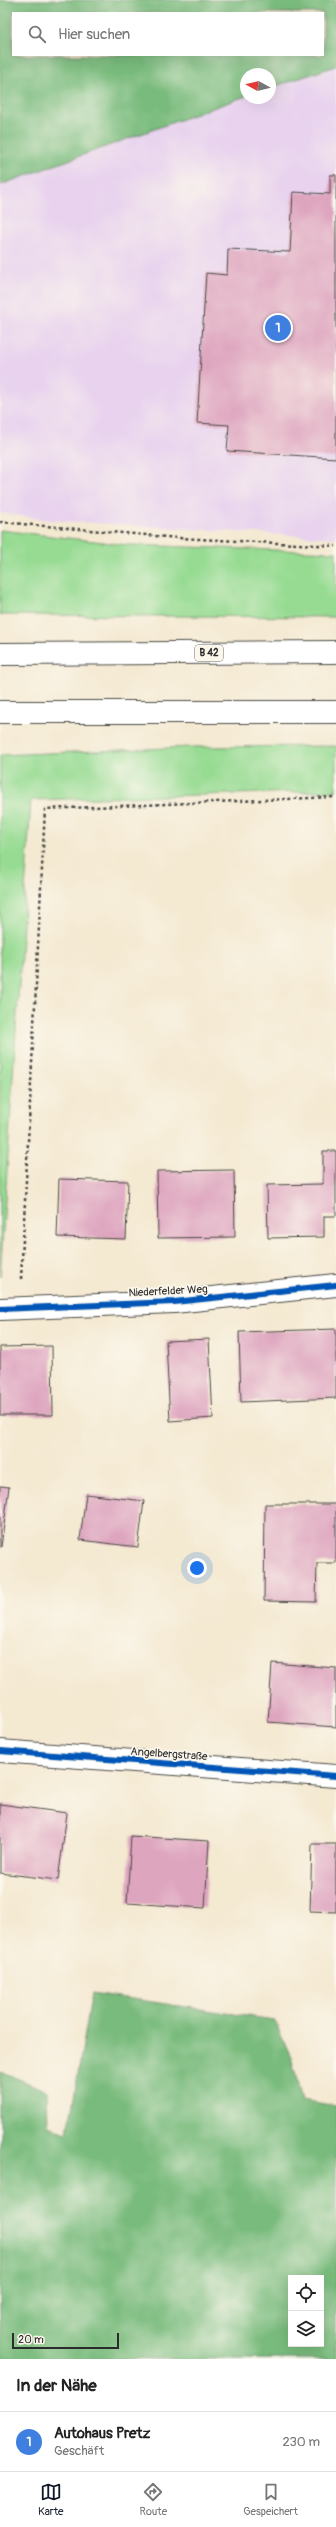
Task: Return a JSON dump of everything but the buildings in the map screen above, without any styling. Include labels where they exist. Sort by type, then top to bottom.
[{"type":"main road","name":"B 42","points":[[0,654],[336,652]]},
{"type":"main road","points":[[0,712],[336,712]]},
{"type":"main road","name":"Niederfelder Weg","points":[[10,1308],[190,1300],[336,1286]]},
{"type":"main road","name":"Angelbergstraße","points":[[0,1751],[336,1776]]},
{"type":"path","points":[[0,522],[179,538],[336,546]]},
{"type":"path","points":[[10,1308],[45,809],[336,797]]},
{"type":"shaded area","points":[[336,66],[336,538],[47,520],[0,513],[0,185],[240,98],[240,104],[276,104],[276,86]]},
{"type":"green space","points":[[0,0],[336,0],[336,66],[276,86],[276,68],[240,68],[240,98],[0,185]]},
{"type":"green space","points":[[0,530],[128,545],[336,552],[336,617],[0,615]]},
{"type":"green space","points":[[336,746],[336,791],[31,800],[0,1277],[0,755],[192,747]]},
{"type":"green space","points":[[92,1993],[274,2020],[291,2057],[302,2100],[336,2106],[336,2359],[0,2359],[0,2071],[47,2091],[48,2126],[68,2132]]},
{"type":"cycle path","points":[[0,1309],[174,1302],[336,1285]]},
{"type":"cycle path","points":[[0,1751],[336,1776]]},
{"type":"place","name":"Autohaus Pretz","points":[[278,328]]}]
